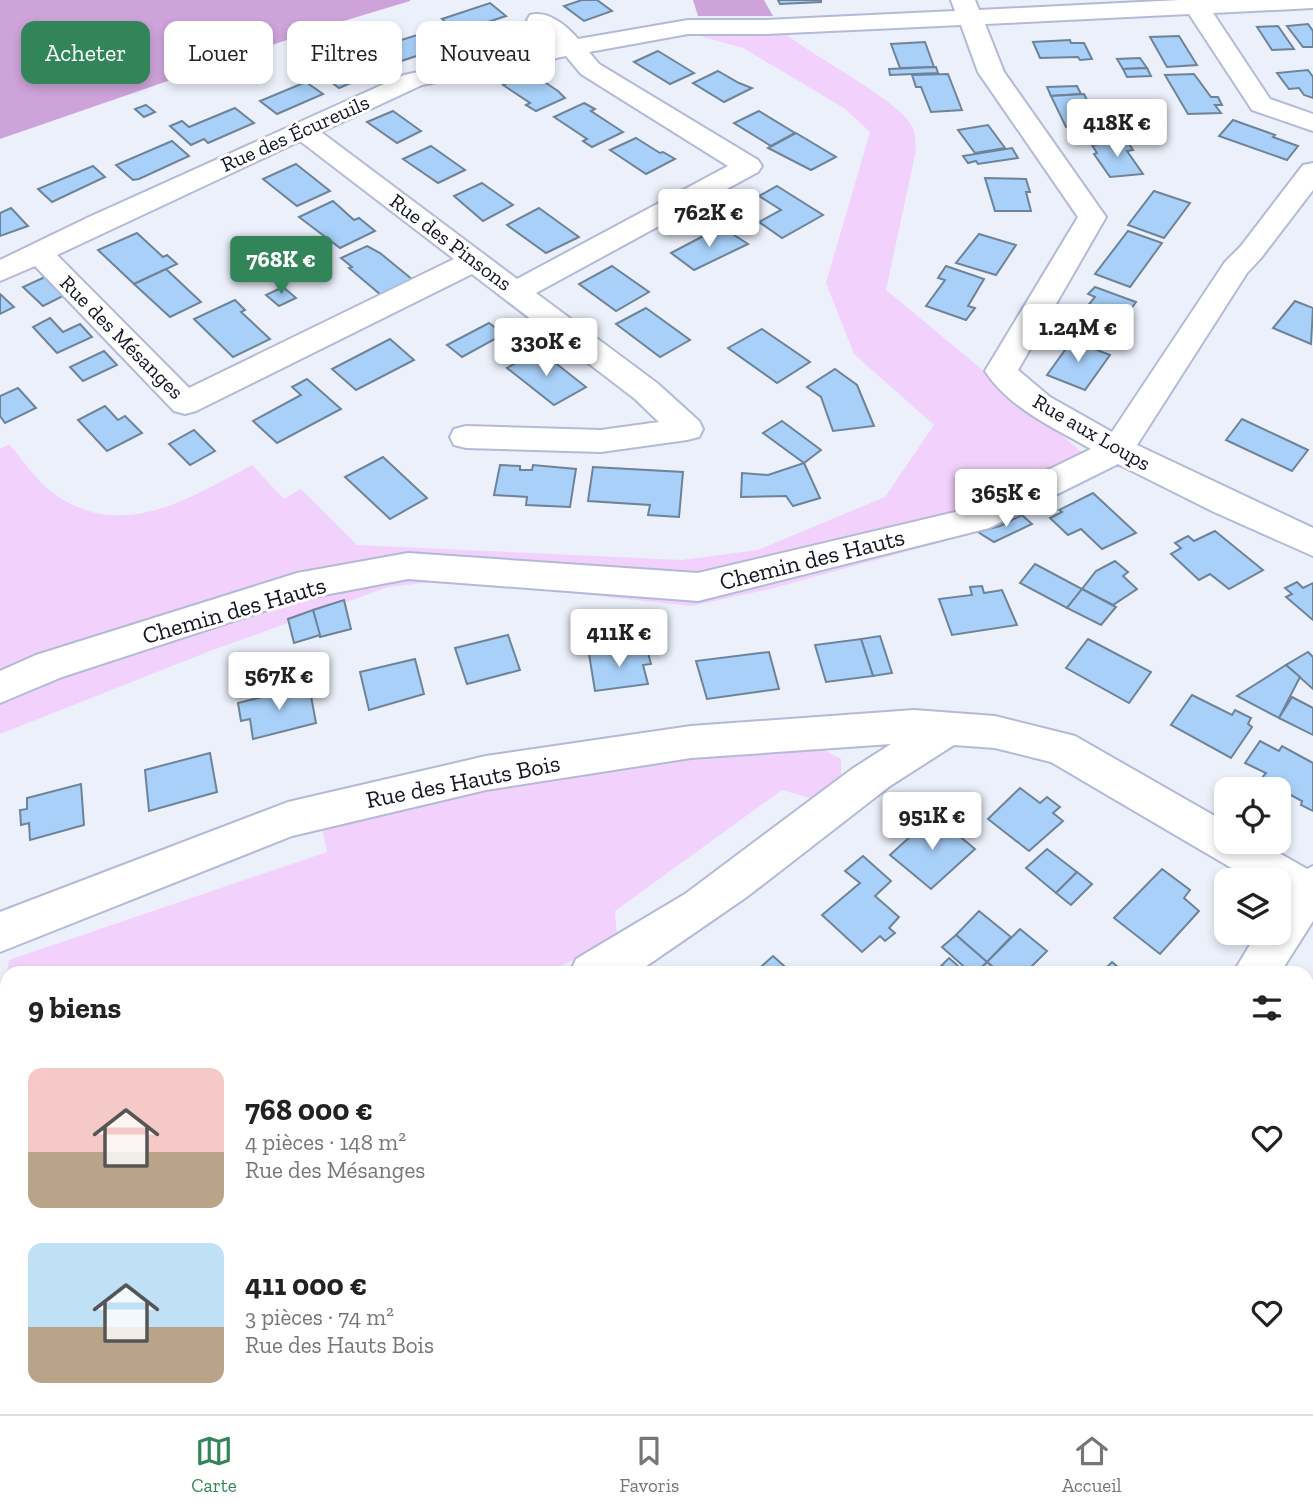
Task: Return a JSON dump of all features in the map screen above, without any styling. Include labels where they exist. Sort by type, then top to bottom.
[{"type":"street","name":"Rue des Écureuils","points":[[0,272],[413,80],[571,49],[685,16],[766,27],[967,8],[1313,1]]},
{"type":"street","points":[[1194,3],[1261,104],[1313,122]]},
{"type":"street","name":"Rue aux Loups","points":[[967,8],[991,72],[1092,217],[1001,371],[1012,384],[1056,415],[1117,450],[1313,544]]},
{"type":"street","points":[[517,291],[748,166],[590,69],[565,39],[539,20]]},
{"type":"street","name":"Rue des Pinsons","points":[[302,130],[646,391],[687,429],[601,441],[466,437]]},
{"type":"street","name":"Chemin des Hauts","points":[[0,688],[49,666],[297,587],[408,566],[698,587],[977,519],[1117,450],[1235,268],[1313,171]]},
{"type":"street","name":"Rue des Mésanges","points":[[38,253],[185,403],[476,260]]},
{"type":"street","name":"Rue des Hauts Bois","points":[[0,932],[288,819],[486,772],[691,742],[914,726],[995,732],[1062,748],[1311,888]]},
{"type":"street","points":[[606,966],[635,952],[721,893],[868,780],[947,729]]},
{"type":"street","points":[[1260,966],[1311,888]]},
{"type":"shaded area","points":[[0,0],[410,0],[344,21],[287,21],[287,40],[273,45],[273,21],[164,21],[164,82],[0,139]]},
{"type":"shaded area","points":[[693,0],[764,0],[773,16],[698,16]]},
{"type":"shaded area","points":[[781,30],[892,105],[913,128],[916,150],[886,290],[1106,472],[1000,526],[770,589],[691,606],[451,580],[388,587],[210,651],[0,734],[0,449],[9,444],[48,489],[74,505],[100,514],[126,515],[177,503],[252,465],[284,499],[301,489],[357,545],[682,560],[758,550],[885,497],[934,425],[854,354],[826,283],[870,132],[844,108],[743,48],[700,36]]},
{"type":"shaded area","points":[[816,746],[841,759],[841,778],[813,799],[782,790],[615,911],[617,939],[561,966],[8,966],[9,960],[327,852],[322,827],[448,794],[675,756]]},
{"type":"building","points":[[582,0],[597,0],[612,11],[584,21],[564,6]]},
{"type":"building","points":[[778,0],[821,0],[821,2],[780,4]]},
{"type":"building","points":[[490,3],[506,16],[491,21],[442,19]]},
{"type":"building","points":[[1308,24],[1313,31],[1313,47],[1303,47],[1287,26]]},
{"type":"building","points":[[1278,26],[1294,49],[1272,50],[1257,27]]},
{"type":"building","points":[[416,35],[416,56],[402,61],[402,40]]},
{"type":"building","points":[[1179,36],[1197,65],[1167,67],[1150,37]]},
{"type":"building","points":[[1070,40],[1071,43],[1084,43],[1092,59],[1040,58],[1033,42]]},
{"type":"building","points":[[925,42],[934,67],[900,68],[891,44]]},
{"type":"building","points":[[658,51],[694,73],[670,84],[634,62]]},
{"type":"building","points":[[1140,58],[1147,68],[1123,69],[1117,59]]},
{"type":"building","points":[[936,67],[938,73],[890,75],[889,69]]},
{"type":"building","points":[[1147,68],[1151,76],[1127,77],[1123,69]]},
{"type":"building","points":[[1308,70],[1313,77],[1313,98],[1304,95],[1299,88],[1289,89],[1277,73]]},
{"type":"building","points":[[718,71],[752,88],[724,102],[693,83]]},
{"type":"building","points":[[948,74],[962,110],[931,112],[921,87],[916,87],[912,75]]},
{"type":"building","points":[[1194,74],[1211,97],[1218,97],[1222,105],[1215,105],[1221,113],[1188,114],[1165,75]]},
{"type":"building","points":[[301,84],[309,84],[323,94],[277,114],[260,101]]},
{"type":"building","points":[[548,84],[565,98],[536,111],[526,105],[530,103],[503,85]]},
{"type":"building","points":[[1077,86],[1081,94],[1051,96],[1047,87]]},
{"type":"building","points":[[1084,94],[1100,125],[1066,127],[1051,96]]},
{"type":"building","points":[[584,103],[595,109],[591,111],[623,132],[592,147],[583,141],[587,139],[554,117]]},
{"type":"building","points":[[146,105],[155,112],[144,117],[135,109]]},
{"type":"building","points":[[235,108],[254,123],[208,143],[204,139],[191,145],[170,126],[182,121],[189,127]]},
{"type":"building","points":[[393,111],[421,131],[397,143],[367,122]]},
{"type":"building","points":[[759,111],[795,133],[771,146],[734,123]]},
{"type":"building","points":[[1233,120],[1298,146],[1287,160],[1219,136]]},
{"type":"building","points":[[988,125],[1005,148],[975,153],[958,130]]},
{"type":"building","points":[[796,133],[836,157],[811,170],[768,148]]},
{"type":"building","points":[[636,138],[675,159],[646,174],[610,150]]},
{"type":"building","points":[[172,141],[189,156],[133,180],[116,165]]},
{"type":"building","points":[[1127,141],[1133,150],[1127,151],[1143,174],[1110,177],[1094,154],[1097,153],[1092,145]]},
{"type":"building","points":[[431,146],[465,170],[438,183],[403,159]]},
{"type":"building","points":[[1012,148],[1018,158],[978,164],[976,161],[968,163],[963,156]]},
{"type":"building","points":[[296,164],[330,191],[297,206],[263,179]]},
{"type":"building","points":[[93,166],[105,177],[52,202],[38,189]]},
{"type":"building","points":[[985,178],[1026,179],[1031,211],[995,211]]},
{"type":"building","points":[[482,183],[513,205],[483,221],[454,196]]},
{"type":"building","points":[[777,186],[823,215],[782,238],[759,222],[781,210],[759,196]]},
{"type":"building","points":[[1154,191],[1190,203],[1164,238],[1128,225]]},
{"type":"building","points":[[333,201],[354,220],[359,218],[375,231],[340,248],[299,217]]},
{"type":"building","points":[[11,208],[28,226],[0,236],[0,213]]},
{"type":"building","points":[[539,208],[579,237],[546,253],[507,225]]},
{"type":"building","points":[[725,229],[748,244],[694,270],[671,253],[711,232],[714,234]]},
{"type":"building","points":[[1128,231],[1162,243],[1130,287],[1095,274]]},
{"type":"building","points":[[137,233],[163,257],[167,255],[177,264],[134,284],[98,250]]},
{"type":"building","points":[[979,234],[1016,245],[996,275],[956,263]]},
{"type":"building","points":[[367,246],[413,280],[381,295],[341,258]]},
{"type":"building","points":[[612,266],[649,292],[616,311],[579,284]]},
{"type":"building","points":[[946,266],[984,279],[968,306],[975,308],[966,320],[926,306],[945,280],[938,278]]},
{"type":"building","points":[[166,269],[201,302],[170,317],[134,284]]},
{"type":"building","points":[[45,277],[65,295],[43,306],[23,287]]},
{"type":"building","points":[[283,287],[296,298],[279,306],[266,295]]},
{"type":"building","points":[[1095,287],[1136,302],[1114,333],[1077,319],[1095,297],[1088,294]]},
{"type":"building","points":[[0,294],[14,307],[0,314]]},
{"type":"building","points":[[235,300],[245,310],[241,312],[270,339],[233,357],[194,319]]},
{"type":"building","points":[[1295,301],[1313,308],[1311,344],[1273,328]]},
{"type":"building","points":[[646,308],[690,340],[660,357],[616,324]]},
{"type":"building","points":[[50,318],[63,332],[80,324],[92,337],[57,353],[33,327]]},
{"type":"building","points":[[489,323],[504,334],[462,357],[447,345]]},
{"type":"building","points":[[762,329],[810,362],[777,383],[728,348]]},
{"type":"building","points":[[1066,338],[1110,355],[1085,390],[1047,375],[1065,350],[1059,347]]},
{"type":"building","points":[[390,339],[414,360],[356,390],[332,369]]},
{"type":"building","points":[[539,350],[586,387],[554,405],[507,368]]},
{"type":"building","points":[[104,351],[117,365],[83,381],[70,367]]},
{"type":"building","points":[[835,369],[857,385],[874,426],[833,431],[821,397],[807,387]]},
{"type":"building","points":[[307,379],[341,409],[277,443],[253,421],[301,395],[292,387]]},
{"type":"building","points":[[18,388],[36,408],[5,423],[0,416],[0,396]]},
{"type":"building","points":[[105,406],[118,420],[125,416],[142,433],[107,451],[78,420]]},
{"type":"building","points":[[1242,419],[1308,450],[1292,471],[1226,440]]},
{"type":"building","points":[[782,421],[821,450],[804,463],[763,433]]},
{"type":"building","points":[[194,430],[215,451],[190,465],[169,444]]},
{"type":"building","points":[[383,457],[427,498],[390,519],[345,477]]},
{"type":"building","points":[[804,463],[820,498],[793,506],[786,496],[741,497],[742,473],[768,475]]},
{"type":"building","points":[[500,465],[520,466],[520,470],[532,470],[533,465],[576,469],[570,507],[526,505],[527,497],[494,495]]},
{"type":"building","points":[[593,467],[683,472],[679,517],[648,515],[650,505],[588,501]]},
{"type":"building","points":[[1093,493],[1136,533],[1102,549],[1081,529],[1068,535],[1050,518],[1062,512],[1059,510]]},
{"type":"building","points":[[1022,515],[1032,524],[994,542],[978,532],[1000,526]]},
{"type":"building","points":[[1215,531],[1263,570],[1229,589],[1210,574],[1199,580],[1171,554],[1181,548],[1175,543],[1188,536],[1194,541]]},
{"type":"building","points":[[1115,561],[1128,572],[1123,576],[1137,589],[1113,605],[1082,589],[1096,571]]},
{"type":"building","points":[[1035,564],[1082,589],[1067,608],[1020,583]]},
{"type":"building","points":[[1297,582],[1303,588],[1313,583],[1313,620],[1286,597],[1292,594],[1285,588]]},
{"type":"building","points":[[982,586],[984,593],[1002,590],[1017,625],[952,635],[939,599],[972,595],[970,587]]},
{"type":"building","points":[[1082,589],[1116,607],[1101,625],[1067,608]]},
{"type":"building","points":[[344,600],[351,629],[320,637],[313,610]]},
{"type":"building","points":[[313,610],[320,635],[294,643],[288,619]]},
{"type":"building","points":[[508,635],[520,670],[467,684],[455,648]]},
{"type":"building","points":[[880,636],[892,673],[873,676],[861,639]]},
{"type":"building","points":[[861,639],[873,676],[826,682],[815,645]]},
{"type":"building","points":[[1088,639],[1151,672],[1129,703],[1066,668]]},
{"type":"building","points":[[642,647],[642,653],[648,653],[651,664],[643,665],[648,684],[595,691],[589,654]]},
{"type":"building","points":[[769,652],[779,689],[707,699],[696,661]]},
{"type":"building","points":[[1308,652],[1313,657],[1313,689],[1286,665]]},
{"type":"building","points":[[415,659],[424,694],[369,710],[360,672]]},
{"type":"building","points":[[1286,665],[1300,677],[1279,718],[1237,696]]},
{"type":"building","points":[[309,685],[316,723],[253,739],[250,719],[241,721],[238,703]]},
{"type":"building","points":[[1192,695],[1232,715],[1235,710],[1251,718],[1248,724],[1252,727],[1231,758],[1171,725]]},
{"type":"building","points":[[1292,697],[1313,708],[1313,735],[1279,718]]},
{"type":"building","points":[[1260,741],[1279,751],[1282,746],[1313,763],[1313,811],[1301,805],[1302,801],[1291,795],[1291,777],[1263,777],[1266,773],[1245,763]]},
{"type":"building","points":[[210,753],[217,792],[149,811],[145,770]]},
{"type":"building","points":[[81,784],[84,825],[30,840],[29,823],[21,825],[20,810],[27,809],[27,798]]},
{"type":"building","points":[[1020,788],[1040,803],[1047,797],[1060,807],[1053,813],[1063,821],[1029,851],[988,819]]},
{"type":"building","points":[[934,815],[975,849],[931,889],[890,855]]},
{"type":"building","points":[[1047,849],[1077,872],[1056,893],[1026,868]]},
{"type":"building","points":[[863,856],[891,881],[875,896],[899,917],[889,928],[895,933],[885,941],[880,936],[862,952],[822,915],[860,883],[845,871]]},
{"type":"building","points":[[1162,869],[1190,890],[1184,898],[1199,911],[1160,954],[1114,918]]},
{"type":"building","points":[[1077,872],[1092,884],[1071,905],[1056,893]]},
{"type":"building","points":[[979,911],[1011,937],[987,962],[956,935]]},
{"type":"building","points":[[1020,929],[1047,951],[1032,966],[992,966],[987,962]]},
{"type":"building","points":[[956,935],[987,962],[983,966],[963,966],[942,947]]},
{"type":"building","points":[[773,956],[784,966],[762,966]]},
{"type":"building","points":[[949,958],[958,966],[941,966]]}]
